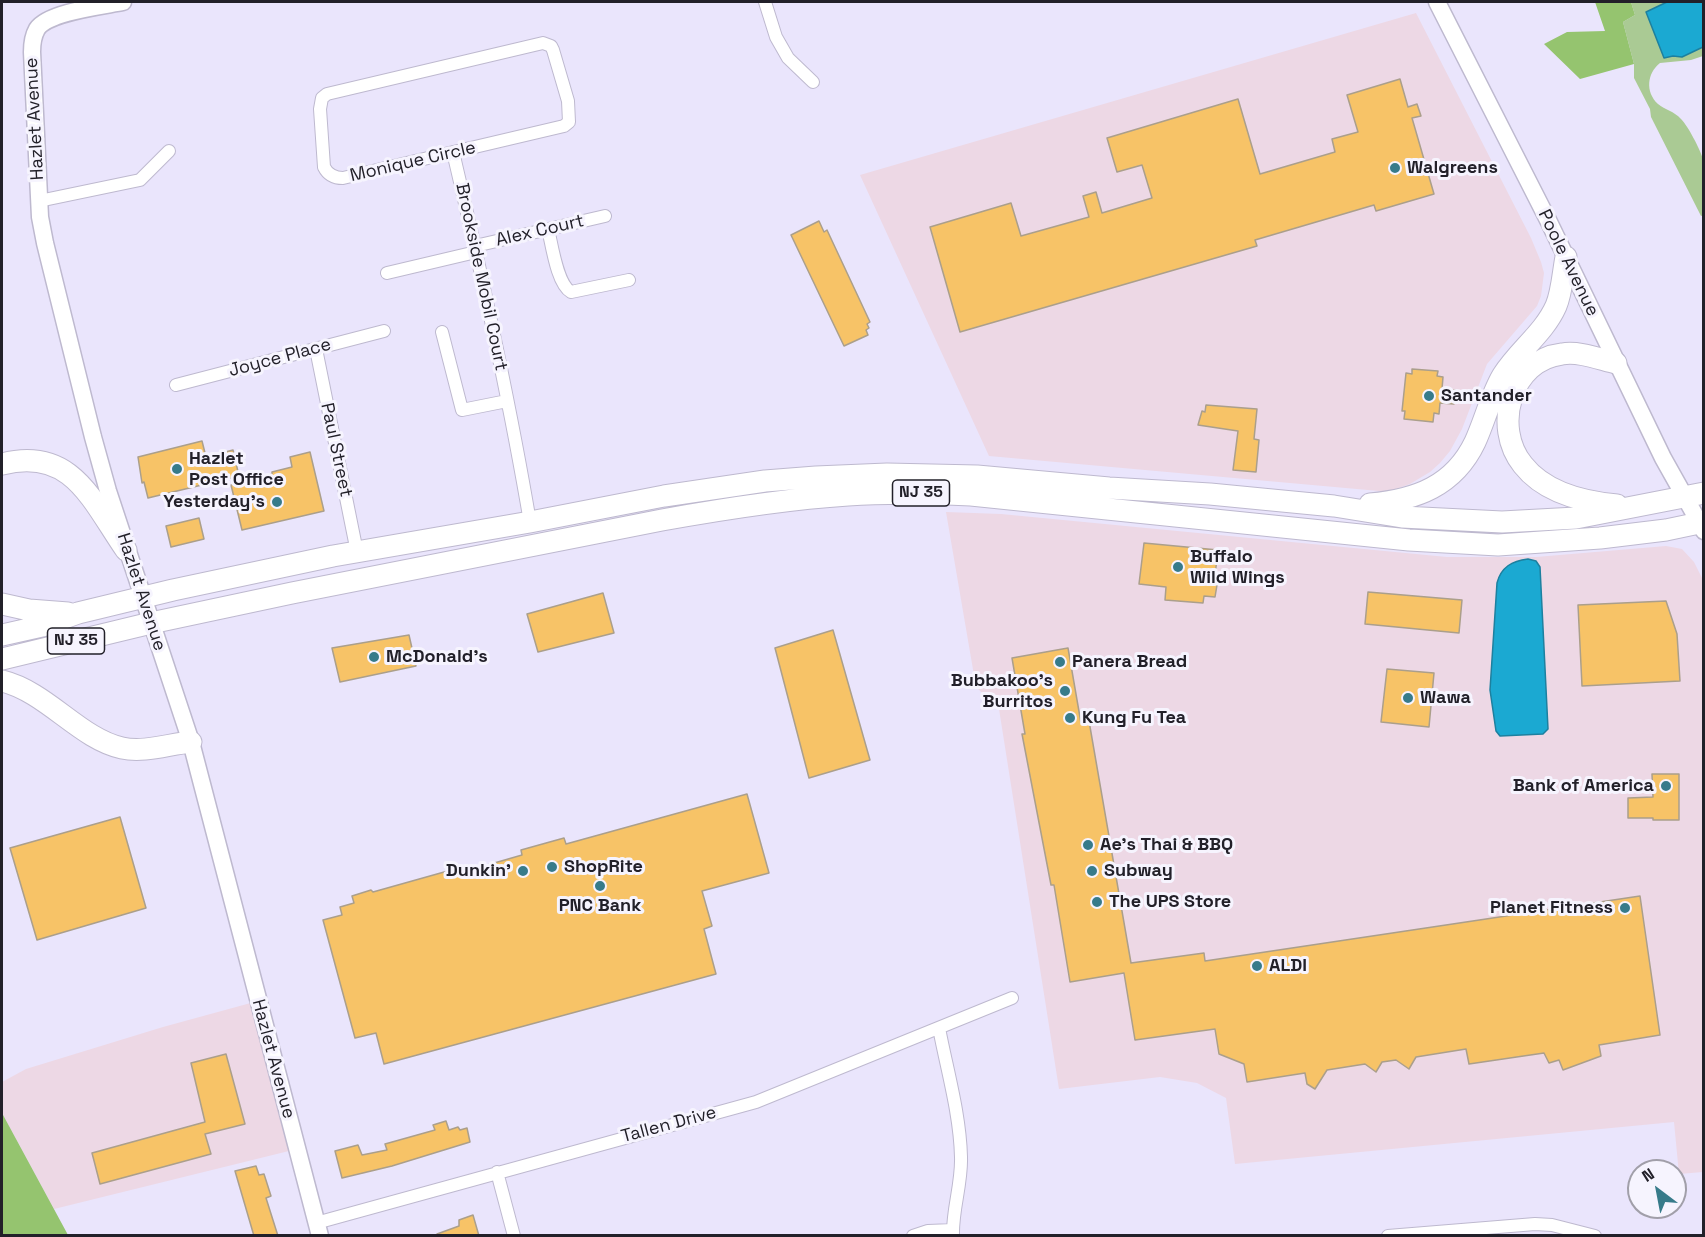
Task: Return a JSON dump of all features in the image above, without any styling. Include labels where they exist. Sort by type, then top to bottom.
[{"type":"highway","points":[[1339,507],[1407,499],[1434,487],[1453,472],[1475,442],[1503,376],[1518,354],[1548,322],[1557,304],[1566,257]]},
{"type":"highway","points":[[1616,363],[1575,353],[1552,355],[1540,360],[1521,378],[1514,392],[1509,407],[1510,438],[1515,453],[1523,465],[1549,486],[1586,501],[1638,507]]},
{"type":"highway","points":[[2,464],[16,460],[39,460],[69,473],[80,483],[126,550]]},
{"type":"highway","name":"NJ 35","points":[[2,635],[143,598],[357,552],[664,496],[765,482],[887,474],[977,476],[1210,494],[1339,507],[1402,517],[1503,522],[1576,518],[1694,495]]},
{"type":"highway","name":"NJ 35","points":[[2,659],[151,623],[292,593],[662,520],[719,510],[846,495],[915,493],[972,495],[1409,540],[1498,545],[1600,538],[1702,525]]},
{"type":"highway","points":[[2,604],[22,609],[78,614]]},
{"type":"highway","points":[[2,681],[14,684],[40,698],[110,744],[139,749],[191,742]]},
{"type":"street","name":"Hazlet Avenue","points":[[123,2],[58,16],[40,25],[33,38],[39,201],[45,243],[90,428],[126,550],[191,742],[318,1229]]},
{"type":"street","points":[[765,2],[776,37],[788,58],[813,82]]},
{"type":"street","name":"Poole Avenue","points":[[1437,2],[1566,257],[1663,458],[1694,495],[1702,525]]},
{"type":"street","name":"Monique Circle","points":[[543,43],[551,46],[561,72],[568,101],[569,122],[558,128],[453,152],[335,178],[327,173],[324,167],[320,102],[327,94],[543,43]]},
{"type":"street","points":[[39,201],[140,180],[169,151]]},
{"type":"street","name":"Brookside Mobil Court","points":[[453,152],[476,249],[530,522]]},
{"type":"street","name":"Alex Court","points":[[387,273],[604,216]]},
{"type":"street","points":[[548,229],[560,278],[567,290],[571,292],[629,280]]},
{"type":"street","name":"Joyce Place","points":[[176,385],[384,331]]},
{"type":"street","points":[[442,332],[462,410],[507,401]]},
{"type":"street","name":"Paul Street","points":[[316,349],[357,552]]},
{"type":"street","name":"Tallen Drive","points":[[318,1229],[497,1172],[756,1102],[1012,998]]},
{"type":"street","points":[[913,1236],[928,1231],[953,1233],[960,1188],[961,1155],[958,1127],[939,1028]]},
{"type":"street","points":[[497,1172],[514,1236]]},
{"type":"street","points":[[1388,1236],[1552,1225],[1595,1236]]},
{"type":"shaded area","points":[[1416,13],[1531,238],[1544,273],[1541,296],[1537,306],[1487,364],[1462,429],[1450,451],[1440,463],[1410,484],[1390,491],[1379,491],[989,456],[860,175]]},
{"type":"shaded area","points":[[946,512],[1001,514],[1447,557],[1536,557],[1666,546],[1682,549],[1694,562],[1704,582],[1703,1172],[1687,1173],[1687,1159],[1678,1159],[1674,1122],[1235,1164],[1226,1098],[1197,1083],[1160,1077],[1059,1089],[999,709],[976,687]]},
{"type":"shaded area","points":[[258,1001],[297,1149],[54,1209],[2,1113],[2,1082],[26,1069]]},
{"type":"green space","points":[[1595,2],[1631,2],[1635,15],[1623,22],[1634,64],[1580,79],[1544,44],[1567,32],[1605,31]]},
{"type":"green space","points":[[1631,2],[1667,2],[1646,12],[1673,56],[1682,57],[1703,47],[1703,56],[1691,60],[1660,63],[1652,72],[1649,88],[1658,104],[1681,119],[1697,144],[1703,159],[1704,215],[1701,216],[1634,78],[1634,64],[1623,22],[1635,15]]},
{"type":"green space","points":[[2,1113],[68,1235],[2,1235]]},
{"type":"water","points":[[1667,2],[1703,2],[1703,47],[1682,57],[1664,58],[1646,12]]},
{"type":"water","points":[[1528,559],[1536,561],[1540,567],[1548,729],[1543,734],[1500,736],[1496,731],[1490,690],[1497,583],[1504,569],[1517,561]]},
{"type":"building","points":[[1400,79],[1408,107],[1417,104],[1421,116],[1412,118],[1434,194],[1376,211],[1374,205],[1255,240],[1257,246],[960,332],[930,227],[1011,203],[1021,236],[1089,217],[1083,196],[1096,192],[1102,213],[1152,198],[1142,165],[1117,172],[1107,138],[1238,99],[1260,174],[1335,152],[1332,139],[1358,132],[1347,95]]},
{"type":"building","points":[[819,221],[824,232],[827,230],[870,322],[866,330],[868,335],[844,346],[791,235]]},
{"type":"building","name":"Santander","points":[[1412,369],[1438,371],[1437,376],[1443,377],[1442,389],[1455,390],[1454,404],[1440,403],[1439,414],[1434,413],[1433,422],[1404,419],[1405,411],[1402,411],[1406,373],[1412,374]]},
{"type":"building","points":[[1206,405],[1257,409],[1254,439],[1259,440],[1256,472],[1233,470],[1238,431],[1198,425]]},
{"type":"building","points":[[202,441],[206,457],[233,450],[239,476],[148,498],[144,482],[142,483],[138,457]]},
{"type":"building","points":[[310,452],[324,511],[242,530],[231,485],[292,467],[290,457]]},
{"type":"building","points":[[199,518],[204,539],[171,547],[166,526]]},
{"type":"building","name":"Buffalo Wild Wings","points":[[1144,543],[1218,550],[1214,584],[1217,585],[1215,597],[1204,596],[1203,603],[1165,600],[1166,587],[1139,584]]},
{"type":"building","points":[[1368,592],[1462,600],[1459,633],[1365,624]]},
{"type":"building","points":[[603,593],[614,633],[538,652],[527,614]]},
{"type":"building","points":[[1666,601],[1677,634],[1680,681],[1582,686],[1578,605]]},
{"type":"building","points":[[833,630],[870,760],[809,778],[775,648]]},
{"type":"building","name":"McDonald's","points":[[409,635],[416,666],[340,682],[332,648]]},
{"type":"building","points":[[1068,648],[1081,723],[1089,721],[1131,963],[1204,953],[1205,961],[1640,896],[1660,1035],[1599,1045],[1601,1056],[1563,1070],[1559,1060],[1549,1063],[1544,1053],[1469,1064],[1466,1049],[1416,1057],[1409,1069],[1396,1060],[1382,1062],[1376,1072],[1365,1064],[1327,1070],[1315,1089],[1307,1084],[1305,1073],[1247,1082],[1244,1064],[1219,1054],[1215,1029],[1135,1040],[1124,973],[1070,982],[1054,885],[1051,885],[1022,734],[1025,734],[1012,658]]},
{"type":"building","name":"Wawa","points":[[1387,669],[1434,673],[1429,727],[1381,722]]},
{"type":"building","name":"Bank of America","points":[[1652,774],[1679,774],[1679,820],[1628,818],[1628,798],[1653,797]]},
{"type":"building","points":[[747,794],[769,873],[702,891],[712,926],[704,929],[716,974],[384,1064],[376,1033],[355,1038],[323,920],[342,915],[340,907],[354,903],[352,896],[469,865],[470,870],[522,855],[521,850],[564,838],[566,844]]},
{"type":"building","points":[[120,817],[146,908],[37,940],[10,848]]},
{"type":"building","points":[[226,1054],[245,1124],[205,1134],[211,1154],[100,1184],[92,1153],[205,1122],[191,1063]]},
{"type":"building","points":[[446,1121],[449,1130],[458,1127],[460,1130],[467,1128],[470,1142],[392,1166],[342,1178],[335,1151],[358,1145],[362,1155],[387,1150],[385,1144],[435,1130],[433,1125]]},
{"type":"building","points":[[256,1166],[259,1175],[264,1174],[271,1196],[266,1198],[278,1236],[254,1236],[235,1171]]},
{"type":"building","points":[[473,1215],[479,1236],[437,1236],[437,1234],[459,1226],[459,1220]]},
{"type":"place","name":"Walgreens","points":[[1395,168]]},
{"type":"place","name":"Santander","points":[[1429,396]]},
{"type":"place","name":"Hazlet Post Office","points":[[177,469]]},
{"type":"place","name":"Yesterday's","points":[[277,502]]},
{"type":"place","name":"Buffalo Wild Wings","points":[[1178,567]]},
{"type":"place","name":"McDonald's","points":[[374,657]]},
{"type":"place","name":"Panera Bread","points":[[1060,662]]},
{"type":"place","name":"Bubbakoo's Burritos","points":[[1065,691]]},
{"type":"place","name":"Wawa","points":[[1408,698]]},
{"type":"place","name":"Kung Fu Tea","points":[[1070,718]]},
{"type":"place","name":"Bank of America","points":[[1666,786]]},
{"type":"place","name":"Ae's Thai & BBQ","points":[[1088,845]]},
{"type":"place","name":"ShopRite","points":[[552,867]]},
{"type":"place","name":"Dunkin'","points":[[523,871]]},
{"type":"place","name":"Subway","points":[[1092,871]]},
{"type":"place","name":"PNC Bank","points":[[600,886]]},
{"type":"place","name":"The UPS Store","points":[[1097,902]]},
{"type":"place","name":"Planet Fitness","points":[[1625,908]]},
{"type":"place","name":"ALDI","points":[[1257,966]]}]
